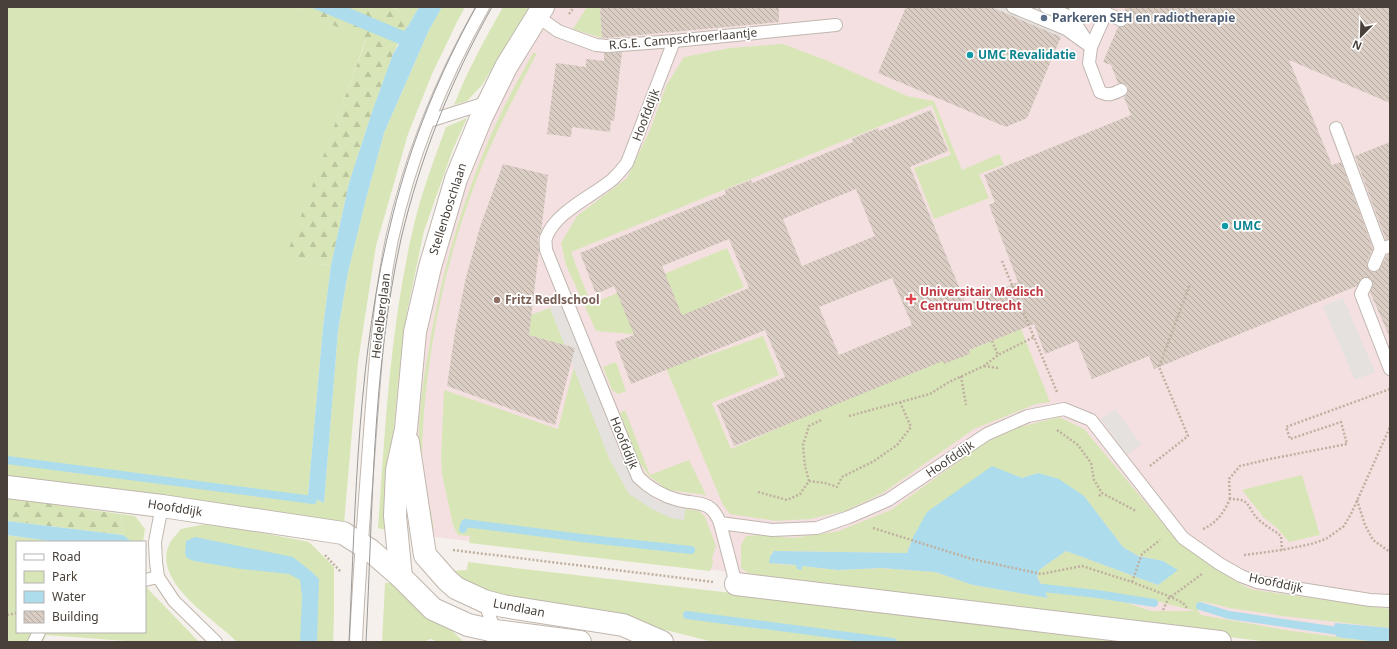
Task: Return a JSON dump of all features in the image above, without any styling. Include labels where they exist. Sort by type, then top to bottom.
[{"type":"street","name":"Stellenboschlaan","points":[[397,545],[395,516],[397,470],[406,429],[415,332],[430,267],[456,179],[481,118],[506,67],[540,12]]},
{"type":"street","name":"Stellenboschlaan","points":[[406,429],[420,520]]},
{"type":"street","name":"Hoofddijk","points":[[7,487],[162,506],[397,545]]},
{"type":"street","name":"Lundlaan","points":[[420,520],[425,555],[446,580],[494,622]]},
{"type":"street","name":"Hoofddijk","points":[[355,538],[400,577]]},
{"type":"street","name":"Lundlaan","points":[[397,545],[407,553],[439,589],[457,603],[532,639],[580,642]]},
{"type":"street","points":[[397,545],[400,577]]},
{"type":"street","name":"Lundlaan","points":[[400,577],[433,609],[468,625],[494,622],[662,642]]},
{"type":"street","points":[[736,584],[1220,642]]},
{"type":"street","name":"Lundlaan","points":[[494,622],[503,606],[623,625],[662,642]]},
{"type":"lane","name":"Heidelberglaan","points":[[356,642],[355,538],[373,397],[383,292],[392,239],[406,185],[429,121],[452,66],[483,7]]},
{"type":"lane","points":[[1013,7],[1066,29],[1091,47]]},
{"type":"lane","points":[[1046,7],[1073,12],[1106,13],[1121,20]]},
{"type":"lane","name":"R.G.E. Campschroerlaantje","points":[[540,12],[558,31],[596,45],[608,46],[836,25]]},
{"type":"lane","points":[[1073,12],[1091,47]]},
{"type":"lane","points":[[1106,13],[1091,47],[1088,63],[1100,92],[1107,95],[1121,90]]},
{"type":"lane","name":"Hoofddijk","points":[[674,41],[627,162],[620,172],[612,179],[574,206],[558,220],[546,239],[546,250],[638,478],[644,484],[667,497],[700,503],[710,507],[720,523],[772,530],[817,528],[849,517],[888,500],[987,434],[1028,416],[1064,409],[1091,420],[1183,538],[1220,564],[1241,576],[1257,582],[1370,600],[1390,600]]},
{"type":"lane","points":[[429,121],[490,102]]},
{"type":"lane","points":[[1336,128],[1386,247],[1374,265]]},
{"type":"lane","points":[[1366,284],[1361,294],[1390,369]]},
{"type":"lane","points":[[162,506],[156,542],[158,577],[174,601],[216,642]]},
{"type":"lane","points":[[720,523],[736,584]]},
{"type":"lane","points":[[146,580],[158,577]]},
{"type":"lane","points":[[34,642],[38,633]]},
{"type":"path","points":[[558,31],[574,7]]},
{"type":"path","points":[[1002,261],[1064,409]]},
{"type":"path","points":[[1136,478],[1188,436],[1159,367],[1190,284]]},
{"type":"path","points":[[849,416],[930,394],[949,382],[984,366],[998,355],[1034,337]]},
{"type":"path","points":[[992,341],[998,355]]},
{"type":"path","points":[[984,366],[998,368]]},
{"type":"path","points":[[962,376],[966,405]]},
{"type":"path","points":[[1183,538],[1207,527],[1224,513],[1230,499],[1229,479],[1240,466],[1347,444],[1341,422],[1290,440],[1286,427],[1390,389]]},
{"type":"path","points":[[809,481],[825,483],[837,487],[842,477],[874,461],[897,445],[911,428],[900,402]]},
{"type":"path","points":[[1028,416],[1058,431],[1078,445],[1090,463],[1094,480],[1102,493],[1139,513]]},
{"type":"path","points":[[758,492],[787,500],[800,494],[809,481],[805,466],[803,445],[809,426],[821,420]]},
{"type":"path","points":[[1238,557],[1282,550],[1326,539],[1344,526],[1352,512],[1390,427]]},
{"type":"path","points":[[1099,496],[1102,493]]},
{"type":"path","points":[[1230,499],[1239,499],[1247,502],[1258,519],[1281,536],[1282,550]]},
{"type":"path","points":[[1357,500],[1365,525],[1373,540],[1390,552]]},
{"type":"path","points":[[849,517],[879,530],[972,559],[1040,574],[1082,566],[1132,582],[1171,597],[1183,603],[1188,608]]},
{"type":"path","points":[[1132,582],[1142,554],[1162,539],[1157,534]]},
{"type":"path","points":[[459,550],[703,581]]},
{"type":"path","points":[[1163,611],[1168,599],[1192,582]]},
{"type":"shaded area","name":"Universitair Medisch Centrum Utrecht","points":[[555,7],[1390,7],[1390,642],[1291,642],[714,570],[427,536],[413,470],[424,331],[438,268],[466,180],[489,117],[530,41]]},
{"type":"shaded area","name":"Parkeren SEH en radiotherapie","points":[[991,7],[1075,7],[1062,37]]},
{"type":"shaded area","points":[[1343,298],[1375,372],[1355,380],[1323,306]]},
{"type":"shaded area","points":[[563,303],[620,454],[637,485],[657,501],[685,509],[684,520],[671,518],[652,509],[629,494],[610,460],[550,308]]},
{"type":"shaded area","points":[[1115,409],[1141,444],[1127,455],[1101,419]]},
{"type":"green space","points":[[7,7],[293,7],[366,39],[288,254],[320,264],[331,265],[323,327],[308,495],[324,503],[338,331],[348,272],[384,133],[429,30],[442,7],[465,7],[432,74],[408,134],[376,246],[358,362],[344,524],[7,478]]},
{"type":"green space","points":[[293,7],[391,7],[404,12],[404,31],[393,54],[373,109],[349,183],[331,265],[320,264],[287,254],[366,40]]},
{"type":"green space","points":[[392,7],[419,7],[404,31],[404,12]]},
{"type":"green space","points":[[503,7],[530,7],[482,85],[467,101],[454,105],[470,67]]},
{"type":"green space","points":[[587,7],[600,7],[602,38],[573,29]]},
{"type":"green space","points":[[783,44],[828,61],[907,96],[934,101],[962,170],[999,154],[1004,165],[979,174],[989,198],[934,219],[914,168],[951,155],[932,105],[571,252],[591,304],[727,248],[744,287],[681,317],[698,359],[763,336],[779,375],[712,403],[731,449],[799,419],[1021,329],[1050,402],[1036,404],[974,429],[883,493],[845,511],[810,519],[776,521],[730,514],[723,505],[657,346],[643,335],[596,331],[566,265],[561,243],[577,216],[627,178],[650,130],[666,86],[684,57],[730,48]]},
{"type":"green space","points":[[533,53],[537,53],[497,132],[476,181],[456,241],[440,303],[429,365],[422,442],[423,478],[433,522],[433,535],[430,537],[423,498],[419,459],[420,406],[439,296],[462,211],[482,155],[517,81]]},
{"type":"green space","points":[[467,118],[453,149],[424,231],[407,312],[398,384],[386,530],[378,528],[389,380],[398,306],[412,233],[419,206],[446,127]]},
{"type":"green space","points":[[550,308],[565,345],[529,335],[531,315]]},
{"type":"green space","points":[[616,362],[626,391],[618,394],[612,390],[603,367]]},
{"type":"green space","points":[[574,367],[610,460],[629,494],[684,520],[685,509],[699,511],[705,517],[716,546],[710,571],[469,543],[470,536],[458,535],[453,525],[442,474],[441,458],[444,390],[558,429]]},
{"type":"green space","points":[[625,410],[650,475],[689,460],[706,495],[668,490],[649,476],[638,460],[620,413]]},
{"type":"green space","points":[[1059,417],[1084,429],[1175,538],[1212,567],[1246,587],[1254,590],[1390,609],[1390,628],[1283,616],[1230,608],[1201,601],[1198,611],[1201,615],[1292,631],[1377,642],[1269,642],[749,574],[741,568],[741,545],[746,536],[758,535],[793,538],[839,531],[891,510],[983,444],[1016,428]],"holes":[[[1008,473],[1022,478],[1038,473],[1084,496],[1123,547],[1138,556],[1163,561],[1177,570],[1158,585],[1066,551],[1039,570],[1037,577],[1048,598],[973,585],[935,572],[881,568],[838,570],[802,566],[802,570],[796,565],[775,564],[771,554],[774,551],[907,553],[913,537]],[[1100,594],[1148,599],[1195,611],[1151,611]]]},
{"type":"green space","points":[[1302,475],[1320,535],[1289,542],[1277,528],[1264,518],[1242,490]]},
{"type":"green space","points":[[7,498],[120,514],[123,535],[7,521]]},
{"type":"green space","points":[[120,514],[135,516],[145,529],[143,541],[131,541],[123,535]]},
{"type":"green space","points":[[211,523],[309,542],[334,567],[333,642],[237,642],[187,598],[176,584],[169,570],[166,556],[171,541],[181,529]]},
{"type":"green space","points":[[7,535],[50,541],[16,541],[16,633],[146,633],[146,584],[148,589],[199,642],[140,642],[46,635],[43,642],[7,642]]},
{"type":"green space","points":[[468,562],[1157,642],[713,642],[583,609],[493,599],[445,571],[467,570]]},
{"type":"green space","points":[[385,583],[395,583],[464,642],[438,642],[431,639],[422,642],[382,642]]},
{"type":"water","points":[[310,7],[347,7],[404,31],[419,7],[442,7],[429,30],[384,133],[348,272],[338,331],[324,503],[308,495],[323,327],[331,265],[349,183],[373,109],[393,54],[399,44]]},
{"type":"water","points":[[992,466],[1022,478],[1038,473],[1059,479],[1084,496],[1123,547],[1138,556],[1163,561],[1178,570],[1158,585],[1066,551],[1039,570],[1037,577],[1048,598],[973,585],[935,572],[881,568],[838,570],[802,566],[802,570],[797,569],[796,565],[769,563],[770,557],[774,551],[907,553],[913,537],[927,512]]},
{"type":"water","points":[[7,521],[123,535],[131,541],[50,541],[7,535]]},
{"type":"water","points":[[195,537],[293,557],[312,572],[319,579],[317,642],[300,642],[302,597],[300,580],[289,574],[241,569],[194,561],[187,558],[185,554],[186,541]]},
{"type":"water","points":[[1335,623],[1390,628],[1390,642],[1377,642],[1337,637],[1333,631]]},
{"type":"building","points":[[600,7],[779,7],[779,22],[602,38]]},
{"type":"building","name":"UMC Revalidatie","points":[[906,7],[991,7],[1061,37],[1027,118],[1006,127],[878,73]]},
{"type":"building","name":"UMC","points":[[1126,7],[1390,7],[1390,103],[1289,60],[1332,165],[1341,162],[1373,249],[1367,262],[1368,269],[1371,272],[1378,271],[1387,255],[1390,254],[1390,338],[1370,292],[1373,284],[1372,280],[1366,277],[1362,278],[1357,286],[1154,369],[1149,356],[1092,379],[1077,341],[1045,354],[1034,324],[969,350],[970,354],[944,364],[943,361],[734,446],[717,405],[785,377],[765,330],[631,384],[615,342],[634,335],[614,286],[596,294],[580,253],[726,194],[725,190],[751,180],[752,183],[853,142],[852,139],[878,128],[879,131],[931,110],[948,151],[910,167],[966,304],[1018,282],[989,205],[995,202],[984,175],[1131,115],[1124,97],[1127,94],[1128,86],[1118,83],[1111,65],[1103,62],[1118,27],[1125,26],[1128,23],[1127,16],[1124,13]],"holes":[[[856,189],[875,236],[802,266],[783,219]],[[729,239],[749,288],[682,315],[662,266]],[[892,278],[912,325],[839,355],[819,307]]]},
{"type":"building","points":[[622,52],[614,121],[611,120],[610,132],[572,127],[571,137],[547,134],[556,63],[586,67],[586,59],[604,61],[604,53]]},
{"type":"building","points":[[1390,142],[1390,239],[1386,240],[1355,156]]},
{"type":"building","name":"Fritz Redlschool","points":[[503,164],[548,175],[541,231],[538,238],[539,251],[529,335],[575,348],[555,425],[447,386],[455,332],[466,277],[480,227]]},
{"type":"waterway","points":[[7,460],[313,500],[315,488]]},
{"type":"waterway","points":[[463,529],[465,523],[691,550]]},
{"type":"waterway","points":[[1034,587],[1097,594],[1154,603]]},
{"type":"waterway","points":[[1200,606],[1229,615],[1345,632]]},
{"type":"waterway","points":[[687,615],[893,642]]},
{"type":"tram line","points":[[349,642],[360,426],[372,319],[381,266],[393,214],[408,160],[450,57],[476,7]]},
{"type":"tram line","points":[[366,642],[375,440],[384,339],[391,289],[401,239],[417,179],[427,149],[450,91],[492,7]]},
{"type":"place","name":"Parkeren SEH en radiotherapie","points":[[1044,18]]},
{"type":"place","name":"UMC Revalidatie","points":[[970,55]]},
{"type":"place","name":"UMC","points":[[1225,226]]},
{"type":"place","name":"Universitair Medisch Centrum Utrecht","points":[[911,299]]},
{"type":"place","name":"Fritz Redlschool","points":[[497,300]]}]
